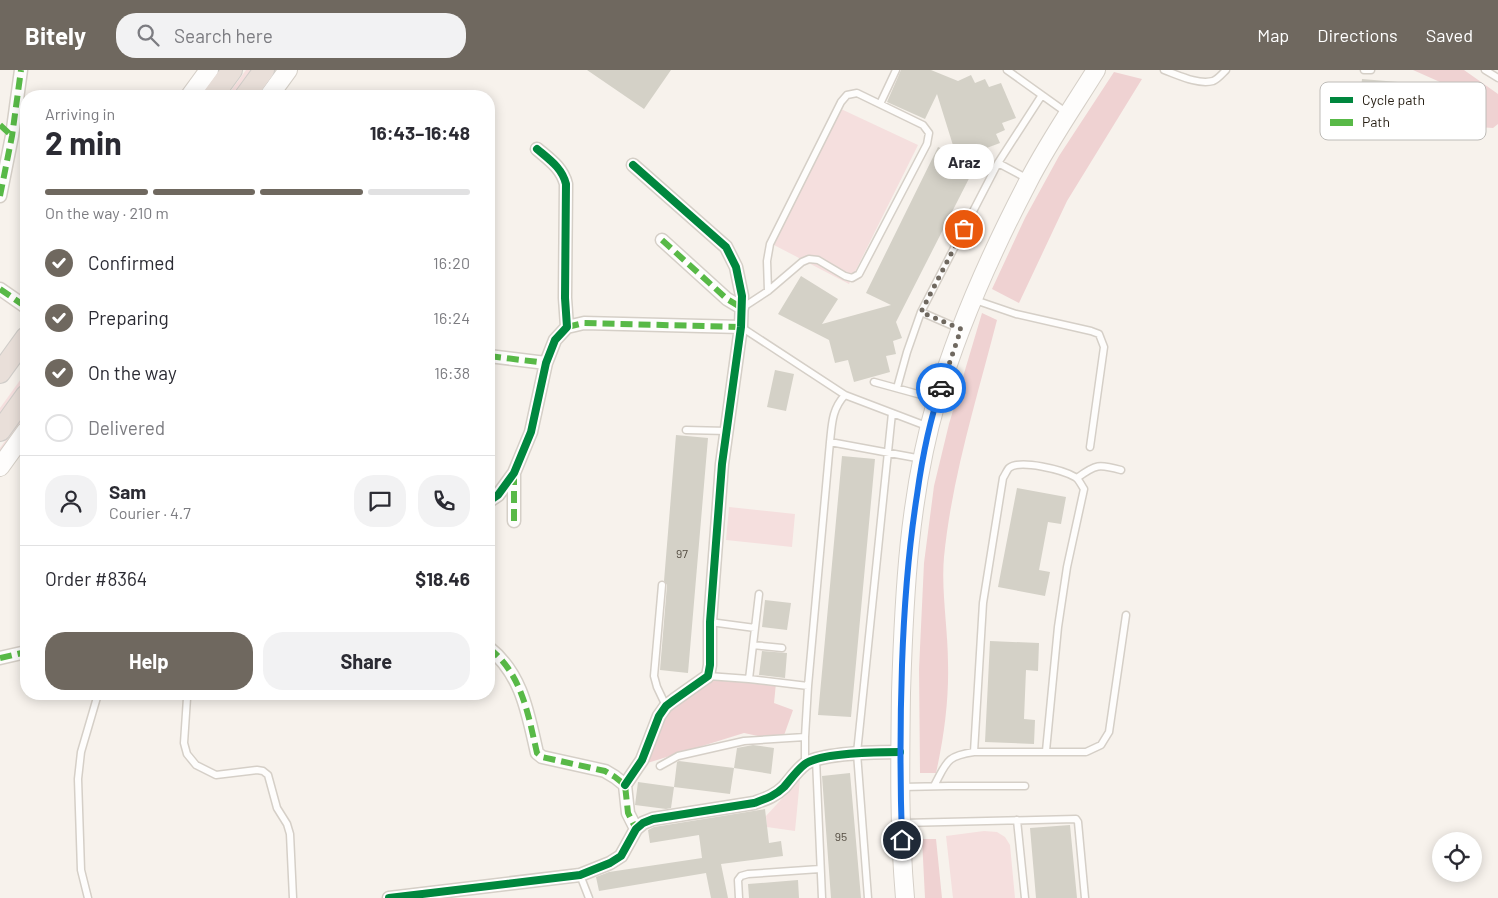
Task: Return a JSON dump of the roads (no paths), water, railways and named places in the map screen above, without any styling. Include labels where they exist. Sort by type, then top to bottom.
[{"type":"main road","points":[[194,90],[209,70]]},
{"type":"main road","points":[[217,90],[232,70]]},
{"type":"main road","points":[[249,90],[264,70]]},
{"type":"main road","points":[[273,90],[288,70]]},
{"type":"main road","points":[[905,898],[900,787],[903,618],[911,529],[922,459],[937,399],[961,329],[1004,229],[1029,180],[1096,70]]},
{"type":"main road","points":[[0,373],[20,345]]},
{"type":"main road","points":[[0,431],[20,403]]},
{"type":"main road","points":[[0,467],[20,439]]},
{"type":"street","points":[[0,196],[12,136],[21,70]]},
{"type":"street","points":[[538,149],[564,174],[566,184],[565,298],[567,327]]},
{"type":"street","points":[[633,165],[726,247],[736,267],[742,296],[741,327],[722,464],[710,622],[710,665],[708,676],[666,706],[659,716],[642,760],[625,785],[628,812],[636,829]]},
{"type":"street","points":[[662,240],[727,299],[742,308]]},
{"type":"street","points":[[0,289],[20,303]]},
{"type":"street","points":[[495,497],[514,474],[531,432],[546,363],[555,340],[567,327],[584,323],[741,327]]},
{"type":"street","points":[[495,357],[546,363]]},
{"type":"street","points":[[514,474],[514,521]]},
{"type":"street","points":[[0,658],[20,653]]},
{"type":"street","points":[[495,653],[512,672],[525,702],[537,753],[542,758],[605,771],[625,785]]},
{"type":"street","points":[[389,898],[465,894],[580,875],[610,864],[621,856],[636,829],[643,823],[653,819],[754,803],[770,798],[811,761],[857,753],[900,752]]},
{"type":"lane","points":[[880,104],[896,70]]},
{"type":"lane","points":[[1007,70],[1068,114]]},
{"type":"lane","points":[[1164,70],[1200,82],[1213,81],[1226,70]]},
{"type":"lane","points":[[1364,70],[1371,70]]},
{"type":"lane","points":[[1486,70],[1498,78]]},
{"type":"lane","points":[[742,308],[768,291],[802,262],[810,259],[818,260],[844,276],[852,278],[859,274],[927,144],[929,133],[923,125],[857,93],[847,94],[840,102],[770,244],[767,261],[768,291]]},
{"type":"lane","points":[[897,388],[921,312],[998,162],[1042,95]]},
{"type":"lane","points":[[998,162],[1029,180]]},
{"type":"lane","points":[[973,299],[1016,314],[1099,334],[1104,347],[1090,447]]},
{"type":"lane","points":[[921,312],[961,329]]},
{"type":"lane","points":[[741,327],[845,395],[930,428]]},
{"type":"lane","points":[[874,382],[937,399]]},
{"type":"lane","points":[[822,898],[811,761],[805,737],[830,442],[835,410],[838,402],[845,395]]},
{"type":"lane","points":[[868,898],[857,753],[892,413]]},
{"type":"lane","points":[[686,430],[727,431]]},
{"type":"lane","points":[[830,442],[922,459]]},
{"type":"lane","points":[[974,752],[983,603],[1003,478],[1008,468],[1028,464],[1067,473],[1077,478],[1084,489],[1067,567],[1058,627],[1046,751]]},
{"type":"lane","points":[[1077,478],[1090,468],[1098,466],[1121,470]]},
{"type":"lane","points":[[662,585],[654,676],[666,706]]},
{"type":"lane","points":[[749,679],[759,594]]},
{"type":"lane","points":[[934,786],[946,762],[953,756],[961,754],[974,752],[1086,752],[1101,745],[1109,732],[1126,615]]},
{"type":"lane","points":[[710,622],[755,628]]},
{"type":"lane","points":[[753,645],[782,648]]},
{"type":"lane","points":[[708,676],[808,686]]},
{"type":"lane","points":[[88,898],[82,870],[78,779],[81,752],[96,700]]},
{"type":"lane","points":[[187,700],[184,743],[187,754],[196,765],[216,775],[257,770],[263,771],[268,775],[277,808],[287,824],[290,834],[293,898]]},
{"type":"lane","points":[[660,766],[678,756],[744,741],[805,737]]},
{"type":"lane","points":[[900,787],[1025,786]]},
{"type":"lane","points":[[901,823],[1076,819],[1078,822],[1085,898]]},
{"type":"lane","points":[[1018,820],[1025,898]]},
{"type":"lane","points":[[739,898],[738,880],[741,876],[820,869]]},
{"type":"lane","points":[[580,875],[589,898]]},
{"type":"place","name":"Araz","points":[[964,229]]}]
